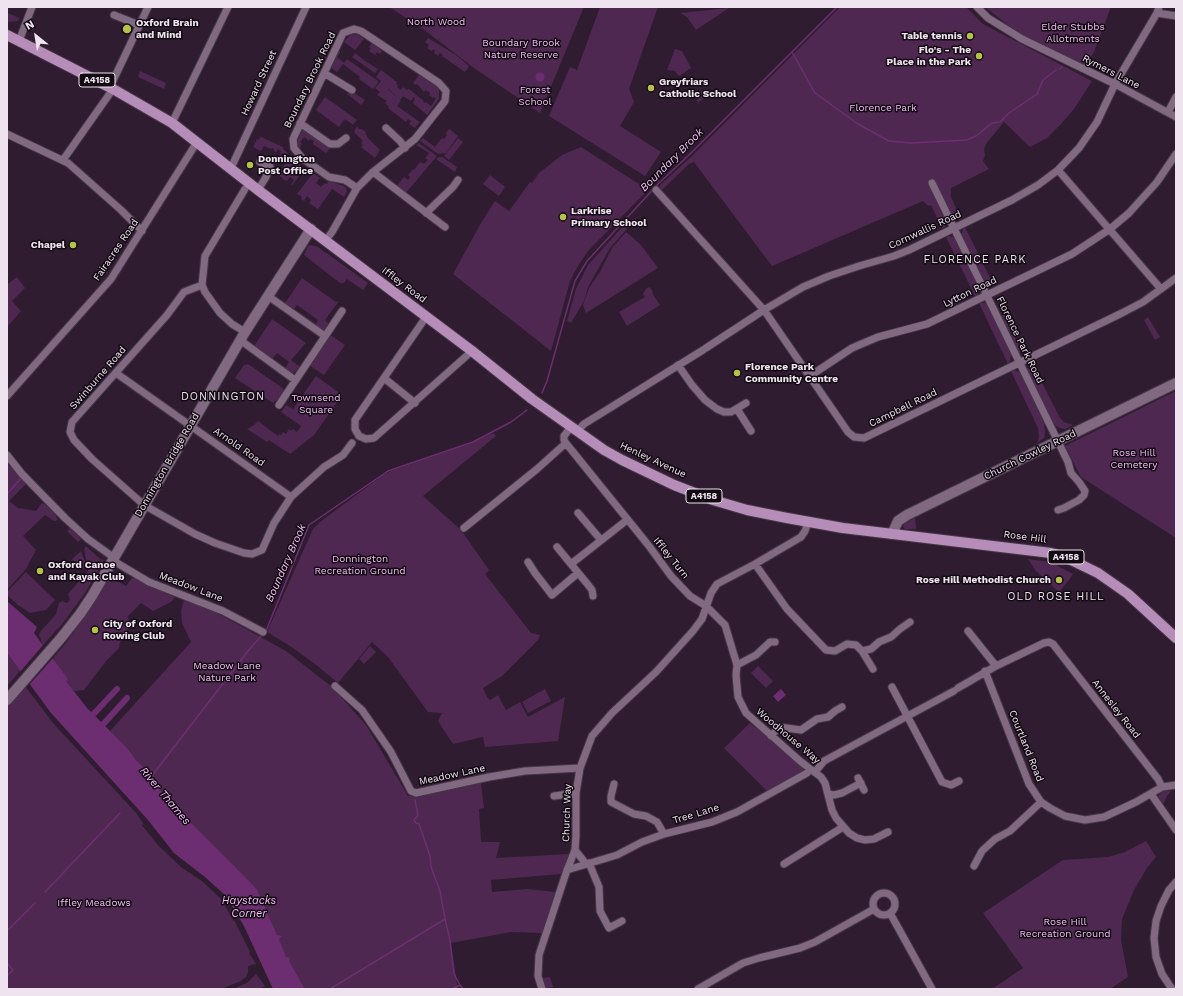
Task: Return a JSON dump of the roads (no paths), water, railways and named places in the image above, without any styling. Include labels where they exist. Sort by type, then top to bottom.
[{"type":"main road","name":"Iffley Road","points":[[7,35],[112,88],[172,123],[258,190],[472,351],[534,400]]},
{"type":"main road","name":"Donnington Bridge Road","points":[[7,700],[61,638],[92,596],[190,425],[243,336],[310,229]]},
{"type":"main road","name":"Church Cowley Road","points":[[892,534],[898,521],[907,515],[1176,383]]},
{"type":"main road","name":"Henley Avenue","points":[[534,400],[604,450],[674,485],[714,500],[747,510],[808,522],[892,534]]},
{"type":"main road","name":"Rose Hill","points":[[892,534],[1044,552],[1065,557],[1098,573],[1128,594],[1176,638]]},
{"type":"street","points":[[19,41],[32,7]]},
{"type":"street","points":[[63,160],[112,88],[148,7]]},
{"type":"street","points":[[172,123],[228,7]]},
{"type":"street","name":"Howard Street","points":[[231,168],[306,7]]},
{"type":"street","name":"Rymers Lane","points":[[976,7],[988,18],[1022,39],[1116,84],[1176,117]]},
{"type":"street","points":[[1158,10],[1176,16]]},
{"type":"street","name":"Cornwallis Road","points":[[574,429],[803,287],[858,266],[894,256],[1012,200],[1038,185],[1058,170],[1079,148],[1097,122],[1116,84],[1158,10]]},
{"type":"street","points":[[114,15],[139,25]]},
{"type":"street","name":"Boundary Brook Road","points":[[326,240],[357,188],[373,172],[415,139],[445,101],[446,91],[439,83],[361,31],[354,29],[343,33],[293,139],[294,148],[302,158],[328,177],[345,180],[357,188]]},
{"type":"street","points":[[324,73],[352,90]]},
{"type":"street","points":[[1168,112],[1176,97]]},
{"type":"street","points":[[300,123],[330,144],[338,144],[346,138]]},
{"type":"street","points":[[386,128],[405,148]]},
{"type":"street","points":[[7,134],[68,162],[142,231]]},
{"type":"street","name":"Fairacres Road","points":[[7,396],[111,280],[197,142]]},
{"type":"street","name":"Lytton Road","points":[[810,376],[852,348],[878,337],[927,324],[1072,254],[1110,229],[1129,213],[1157,182],[1176,154]]},
{"type":"street","points":[[258,190],[270,167],[260,162]]},
{"type":"street","points":[[1058,170],[1161,289]]},
{"type":"street","points":[[373,172],[445,227]]},
{"type":"street","points":[[426,213],[453,187],[458,180]]},
{"type":"street","name":"Florence Park Road","points":[[932,183],[1068,462],[1071,473],[1080,482],[1085,491],[1084,495],[1079,500],[1058,510]]},
{"type":"street","points":[[244,189],[205,256],[202,285],[205,292],[220,313],[243,336],[295,380]]},
{"type":"street","name":"Campbell Road","points":[[656,190],[764,310],[848,432],[854,437],[864,438],[1122,313],[1143,302],[1176,278]]},
{"type":"street","name":"Swinburne Road","points":[[144,505],[92,459],[74,440],[70,432],[72,422],[167,315],[184,292],[202,285]]},
{"type":"street","points":[[268,296],[325,336]]},
{"type":"street","points":[[279,405],[342,311]]},
{"type":"street","points":[[426,317],[355,420],[355,429],[359,436],[366,439],[374,438],[415,404],[472,351]]},
{"type":"street","points":[[678,365],[692,385],[717,409],[724,412],[731,412],[746,403]]},
{"type":"street","name":"Arnold Road","points":[[116,373],[291,496]]},
{"type":"street","points":[[384,378],[415,404]]},
{"type":"street","points":[[737,409],[751,431]]},
{"type":"street","points":[[464,528],[537,469],[566,443],[564,436],[574,429]]},
{"type":"street","points":[[144,505],[215,544],[252,554],[262,550],[274,523],[291,496],[324,467],[343,455],[352,443]]},
{"type":"street","name":"Iffley Turn","points":[[566,443],[649,546],[671,576],[690,596],[706,606]]},
{"type":"street","name":"Meadow Lane","points":[[7,455],[22,474],[65,518],[88,539],[113,558],[149,582],[223,611],[262,632]]},
{"type":"street","points":[[578,512],[600,540]]},
{"type":"street","points":[[571,564],[627,520]]},
{"type":"street","points":[[706,606],[711,593],[718,584],[801,537],[808,522]]},
{"type":"street","points":[[557,547],[592,590],[593,596]]},
{"type":"street","points":[[528,562],[552,594],[578,573]]},
{"type":"street","points":[[754,564],[787,609],[826,650],[835,651],[847,644],[856,645],[862,651],[873,669]]},
{"type":"street","name":"Woodhouse Way","points":[[706,606],[725,625],[737,665],[736,689],[740,704],[749,717],[821,777],[825,783],[832,810],[843,827]]},
{"type":"street","name":"Church Way","points":[[542,989],[538,976],[539,955],[575,850],[576,793],[580,768],[594,732],[656,672],[693,631],[702,619],[706,606]]},
{"type":"street","points":[[862,651],[871,649],[880,642],[891,637],[910,622]]},
{"type":"street","points":[[815,772],[824,762],[996,666],[968,630]]},
{"type":"street","points":[[737,665],[756,655],[770,642],[775,642]]},
{"type":"street","name":"Annesley Road","points":[[996,666],[1044,643],[1049,642],[1053,644],[1158,779],[1162,787]]},
{"type":"street","name":"Courtland Road","points":[[986,672],[1029,784],[1040,802],[1065,816],[1086,820],[1104,817],[1162,787],[1176,785]]},
{"type":"street","name":"Meadow Lane","points":[[335,686],[362,710],[391,752],[411,791],[416,793],[489,777],[525,771],[580,768]]},
{"type":"street","points":[[892,687],[942,782],[951,785],[959,782]]},
{"type":"street","points":[[771,736],[779,727],[801,730],[817,719],[828,717],[842,707]]},
{"type":"street","name":"Tree Lane","points":[[567,870],[617,855],[642,842],[664,834],[712,822],[737,812],[807,772]]},
{"type":"street","points":[[614,784],[611,802],[634,814],[646,816],[657,822],[664,834]]},
{"type":"street","points":[[828,794],[834,795],[842,793],[861,784]]},
{"type":"street","points":[[554,796],[576,793]]},
{"type":"street","points":[[1151,794],[1176,830]]},
{"type":"street","points":[[974,866],[982,851],[995,839],[1010,830],[1040,802]]},
{"type":"street","points":[[784,864],[843,827],[857,838],[864,840],[874,839],[888,832]]},
{"type":"street","points":[[575,850],[588,864],[599,887],[600,911],[607,925],[609,928],[622,921]]},
{"type":"street","points":[[1176,882],[1169,890],[1161,906],[1156,921],[1154,938],[1156,957],[1162,974],[1172,989],[1176,986]]},
{"type":"street","points":[[883,893],[890,895],[894,900],[895,907],[890,913],[887,915],[880,914],[874,909],[873,902],[876,896],[883,893]]},
{"type":"street","points":[[698,989],[743,963],[800,948],[815,942],[874,909]]},
{"type":"street","points":[[890,913],[932,989]]},
{"type":"water","points":[[540,72],[545,77],[540,82],[535,77]]},
{"type":"water","points":[[7,601],[37,627],[34,633],[68,679],[66,681],[87,708],[128,749],[136,760],[152,776],[160,790],[188,820],[257,889],[277,935],[282,936],[279,939],[286,957],[290,958],[289,961],[305,989],[273,989],[244,926],[226,896],[205,877],[174,853],[148,820],[51,713],[7,653]]},
{"type":"water","points":[[781,689],[786,695],[778,702],[773,696]]},
{"type":"waterway","name":"Boundary Brook","points":[[542,393],[547,381],[575,281],[587,261],[659,183],[837,7]]},
{"type":"waterway","points":[[792,52],[815,93],[858,124],[889,141],[911,143],[967,140],[976,136],[992,123],[1000,122],[1009,113],[1037,94],[1043,80],[1056,70]]},
{"type":"waterway","name":"Boundary Brook","points":[[266,631],[309,525],[388,471],[473,442],[511,422],[527,410]]},
{"type":"waterway","points":[[7,494],[22,477]]},
{"type":"waterway","name":"Boundary Brook","points":[[151,777],[248,651],[263,634]]},
{"type":"waterway","points":[[88,720],[117,689]]},
{"type":"waterway","points":[[98,730],[127,698]]},
{"type":"waterway","points":[[330,989],[445,919],[440,891],[431,867],[430,856],[419,824],[414,820],[418,815],[415,800]]},
{"type":"waterway","points":[[45,892],[120,813]]},
{"type":"waterway","points":[[7,931],[35,903]]},
{"type":"waterway","points":[[445,919],[450,940],[454,974],[460,985],[452,989]]},
{"type":"waterway","points":[[7,963],[13,970],[7,976]]},
{"type":"waterway","points":[[460,985],[463,989]]},
{"type":"place","name":"Oxford Brain and Mind","points":[[127,29]]},
{"type":"place","name":"Table tennis","points":[[970,36]]},
{"type":"place","name":"Flo's - The Place in the Park","points":[[979,56]]},
{"type":"place","name":"Greyfriars Catholic School","points":[[651,88]]},
{"type":"place","name":"Donnington Post Office","points":[[250,165]]},
{"type":"place","name":"Larkrise Primary School","points":[[563,217]]},
{"type":"place","name":"Chapel","points":[[73,245]]},
{"type":"place","name":"Florence Park Community Centre","points":[[737,373]]},
{"type":"place","name":"Oxford Canoe and Kayak Club","points":[[40,571]]},
{"type":"place","name":"Rose Hill Methodist Church","points":[[1059,580]]},
{"type":"place","name":"City of Oxford Rowing Club","points":[[95,630]]},
{"type":"district","name":"FLORENCE PARK","points":[[975,260]]},
{"type":"district","name":"DONNINGTON","points":[[223,397]]},
{"type":"district","name":"OLD ROSE HILL","points":[[1056,597]]},
{"type":"park label","name":"North Wood","points":[[436,22]]},
{"type":"park label","name":"Elder Stubbs Allotments","points":[[1073,32]]},
{"type":"park label","name":"Boundary Brook Nature Reserve","points":[[521,48]]},
{"type":"park label","name":"Forest School","points":[[535,96]]},
{"type":"park label","name":"Florence Park","points":[[883,108]]},
{"type":"park label","name":"Townsend Square","points":[[316,404]]},
{"type":"park label","name":"Rose Hill Cemetery","points":[[1134,458]]},
{"type":"park label","name":"Donnington Recreation Ground","points":[[360,564]]},
{"type":"park label","name":"Meadow Lane Nature Park","points":[[227,672]]},
{"type":"park label","name":"Iffley Meadows","points":[[94,903]]},
{"type":"park label","name":"Rose Hill Recreation Ground","points":[[1065,928]]},
{"type":"water label","name":"River Thames","points":[[165,796]]},
{"type":"water label","name":"Haystacks Corner","points":[[249,907]]}]
